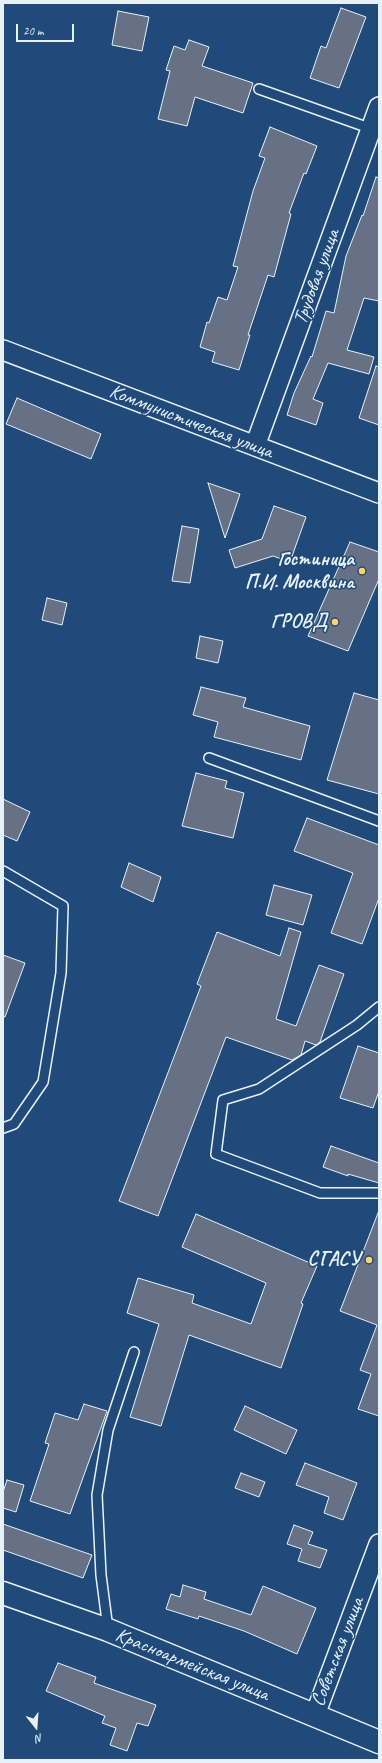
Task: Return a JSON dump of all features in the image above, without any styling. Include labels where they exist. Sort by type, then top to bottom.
[{"type":"main road","name":"Красноармейская улица","points":[[3,1593],[108,1630],[379,1742]]},
{"type":"street","name":"Трудовая улица","points":[[254,446],[379,107]]},
{"type":"street","name":"Коммунистическая улица","points":[[3,350],[379,493]]},
{"type":"street","name":"Советская улица","points":[[315,1715],[379,1544]]},
{"type":"lane","points":[[259,89],[372,129]]},
{"type":"lane","points":[[209,758],[379,821]]},
{"type":"lane","points":[[3,872],[63,906],[61,973],[43,1082],[14,1124],[3,1128]]},
{"type":"lane","points":[[379,1007],[357,1025],[259,1089],[223,1100],[216,1154],[320,1193],[379,1193]]},
{"type":"lane","points":[[108,1630],[101,1576],[97,1495],[108,1430],[134,1352]]},
{"type":"building","points":[[341,8],[366,17],[339,88],[310,78],[321,46],[326,48]]},
{"type":"building","points":[[118,11],[149,17],[142,51],[112,45]]},
{"type":"building","points":[[189,40],[209,47],[202,66],[253,83],[243,113],[195,97],[187,126],[158,119],[170,71],[166,70],[174,46],[185,50]]},
{"type":"building","points":[[270,127],[317,146],[306,174],[304,173],[289,213],[291,214],[274,277],[268,275],[248,335],[250,335],[239,370],[212,362],[215,352],[200,347],[207,322],[209,323],[218,297],[227,300],[238,267],[233,266],[253,191],[265,158],[259,156]]},
{"type":"building","points":[[376,177],[379,178],[379,301],[364,298],[347,350],[374,357],[369,374],[328,363],[313,399],[323,403],[316,425],[287,415],[294,393],[311,356],[312,357],[326,311],[334,313],[346,256],[362,215],[363,216]]},
{"type":"building","points":[[376,366],[379,367],[379,425],[359,418]]},
{"type":"building","points":[[17,398],[101,434],[91,459],[6,424]]},
{"type":"building","points":[[208,483],[240,494],[225,538]]},
{"type":"building","points":[[274,506],[306,517],[290,562],[273,556],[235,568],[229,550],[262,539]]},
{"type":"building","points":[[182,526],[199,529],[190,583],[172,581]]},
{"type":"building","points":[[350,542],[379,552],[379,579],[348,651],[308,636]]},
{"type":"building","points":[[47,598],[67,603],[62,625],[42,620]]},
{"type":"building","points":[[200,636],[223,641],[218,663],[196,658]]},
{"type":"building","points":[[201,687],[246,698],[243,707],[310,726],[301,760],[214,737],[218,722],[193,715]]},
{"type":"building","points":[[354,693],[379,700],[379,794],[327,780]]},
{"type":"building","points":[[196,773],[227,781],[225,788],[244,793],[233,838],[182,826]]},
{"type":"building","points":[[3,799],[30,812],[17,841],[3,835]]},
{"type":"building","points":[[307,818],[379,845],[379,898],[362,944],[331,933],[353,873],[294,851]]},
{"type":"building","points":[[129,863],[161,877],[153,902],[121,887]]},
{"type":"building","points":[[274,885],[312,895],[303,925],[266,915]]},
{"type":"building","points":[[289,928],[301,932],[276,1019],[296,1026],[319,965],[344,974],[320,1042],[316,1045],[305,1041],[301,1055],[292,1060],[226,1037],[158,1216],[119,1201],[201,986],[197,984],[217,932],[280,956]]},
{"type":"building","points":[[3,955],[25,963],[5,1017],[3,1017]]},
{"type":"building","points":[[358,1046],[379,1053],[379,1091],[373,1108],[340,1098]]},
{"type":"building","points":[[331,1146],[379,1163],[379,1183],[348,1174],[348,1176],[323,1167]]},
{"type":"building","name":"СГАСУ","points":[[378,1213],[379,1416],[358,1409],[371,1374],[360,1370],[377,1325],[340,1311]]},
{"type":"building","points":[[196,1214],[317,1266],[301,1303],[303,1304],[281,1368],[189,1335],[161,1426],[130,1417],[159,1324],[127,1313],[138,1278],[194,1295],[192,1303],[251,1324],[266,1283],[182,1247]]},
{"type":"building","points":[[84,1404],[107,1411],[70,1514],[30,1501],[49,1444],[45,1443],[55,1413],[78,1420]]},
{"type":"building","points":[[245,1406],[297,1430],[286,1454],[234,1430]]},
{"type":"building","points":[[305,1463],[357,1483],[343,1520],[324,1513],[329,1497],[296,1485]]},
{"type":"building","points":[[241,1473],[265,1482],[259,1497],[235,1488]]},
{"type":"building","points":[[7,1480],[24,1485],[16,1512],[3,1508],[3,1492]]},
{"type":"building","points":[[3,1524],[92,1555],[83,1578],[3,1550]]},
{"type":"building","points":[[294,1525],[313,1532],[308,1544],[327,1550],[320,1568],[298,1561],[302,1549],[287,1544]]},
{"type":"building","points":[[183,1585],[206,1592],[204,1599],[251,1615],[263,1586],[316,1608],[297,1654],[244,1631],[199,1616],[198,1619],[166,1609],[171,1594],[180,1597]]},
{"type":"building","points":[[58,1663],[96,1677],[94,1683],[156,1705],[148,1726],[137,1723],[127,1751],[110,1745],[116,1728],[102,1723],[105,1716],[46,1691]]},
{"type":"place","name":"Гостиница П.И. Москвина","points":[[362,571]]},
{"type":"place","name":"ГРОВД","points":[[335,622]]},
{"type":"place","name":"СГАСУ","points":[[369,1260]]}]
